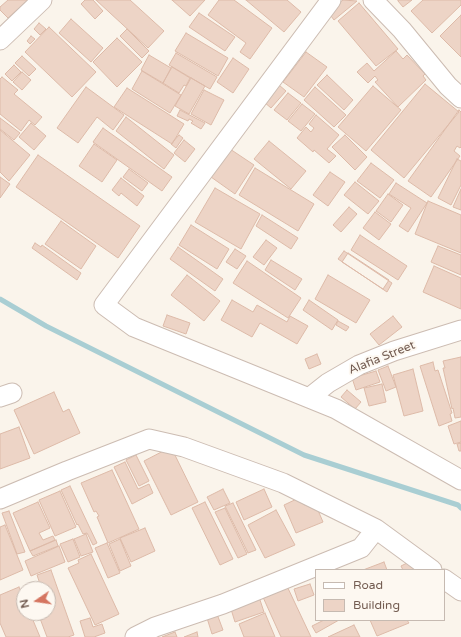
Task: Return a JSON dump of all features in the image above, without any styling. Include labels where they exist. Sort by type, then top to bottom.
[{"type":"street","points":[[0,40],[42,0]]},
{"type":"street","points":[[331,0],[104,305],[134,327],[336,409],[461,480]]},
{"type":"street","points":[[373,0],[402,30],[448,86],[461,98]]},
{"type":"street","name":"Alafia Street","points":[[309,398],[328,383],[359,365],[394,351],[461,330]]},
{"type":"street","points":[[0,499],[149,439],[184,447],[283,483],[376,529],[431,569]]},
{"type":"street","points":[[135,637],[155,627],[223,604],[361,548],[376,529]]},
{"type":"street","points":[[445,580],[461,591]]},
{"type":"building","points":[[8,0],[28,0],[8,18],[0,10],[0,7]]},
{"type":"building","points":[[85,0],[93,0],[103,11],[95,19],[81,4]]},
{"type":"building","points":[[96,0],[130,0],[164,31],[148,48]]},
{"type":"building","points":[[172,0],[205,0],[190,16]]},
{"type":"building","points":[[219,0],[234,0],[272,28],[250,59],[240,52],[246,43],[208,15]]},
{"type":"building","points":[[246,0],[287,0],[301,12],[284,32]]},
{"type":"building","points":[[343,0],[357,1],[334,20],[328,12]]},
{"type":"building","points":[[398,0],[412,0],[403,7]]},
{"type":"building","points":[[423,0],[461,0],[461,5],[432,33],[411,11]]},
{"type":"building","points":[[359,3],[398,49],[376,66],[338,21]]},
{"type":"building","points":[[199,13],[235,37],[225,51],[189,27]]},
{"type":"building","points":[[461,15],[461,57],[440,36]]},
{"type":"building","points":[[71,19],[103,48],[91,62],[59,33]]},
{"type":"building","points":[[39,23],[46,29],[40,35],[34,29]]},
{"type":"building","points":[[49,27],[96,72],[72,97],[25,52]]},
{"type":"building","points":[[127,29],[149,51],[142,58],[120,36]]},
{"type":"building","points":[[186,33],[228,58],[218,76],[175,51]]},
{"type":"building","points":[[31,36],[35,39],[30,44],[27,41]]},
{"type":"building","points":[[117,38],[142,62],[117,87],[93,62]]},
{"type":"building","points":[[396,51],[403,59],[407,55],[425,74],[423,76],[426,80],[398,107],[375,82],[378,80],[375,76],[368,83],[357,72],[367,63],[374,71]]},
{"type":"building","points":[[306,52],[327,67],[304,97],[283,82]]},
{"type":"building","points":[[176,53],[217,77],[210,89],[169,65]]},
{"type":"building","points":[[149,55],[171,68],[163,83],[141,70]]},
{"type":"building","points":[[22,56],[36,69],[29,76],[15,63]]},
{"type":"building","points":[[233,58],[249,69],[233,93],[217,82]]},
{"type":"building","points":[[14,65],[21,72],[12,81],[5,74]]},
{"type":"building","points":[[172,67],[190,78],[186,86],[184,85],[179,93],[163,83]]},
{"type":"building","points":[[142,71],[181,95],[170,113],[132,89]]},
{"type":"building","points":[[22,72],[31,80],[22,90],[13,82]]},
{"type":"building","points":[[327,75],[353,100],[344,110],[317,85]]},
{"type":"building","points":[[2,77],[18,90],[14,94],[42,117],[35,125],[29,120],[21,131],[0,114],[0,79]]},
{"type":"building","points":[[191,78],[205,86],[189,114],[175,106]]},
{"type":"building","points":[[425,84],[459,112],[404,178],[371,150]]},
{"type":"building","points":[[279,85],[286,91],[271,108],[264,102]]},
{"type":"building","points":[[373,86],[401,110],[366,151],[338,127]]},
{"type":"building","points":[[86,87],[124,115],[113,130],[97,117],[78,143],[57,128]]},
{"type":"building","points":[[315,87],[346,115],[334,127],[304,100]]},
{"type":"building","points":[[127,88],[184,124],[172,144],[114,107]]},
{"type":"building","points":[[204,90],[224,100],[211,125],[191,114]]},
{"type":"building","points":[[288,93],[301,103],[287,120],[274,110]]},
{"type":"building","points":[[302,104],[315,114],[301,131],[288,121]]},
{"type":"building","points":[[180,110],[205,123],[201,129],[191,123],[193,121],[189,119],[188,121],[177,116]]},
{"type":"building","points":[[459,110],[461,112],[461,147],[460,148],[457,146],[454,151],[460,156],[431,197],[408,181]]},
{"type":"building","points":[[316,115],[339,135],[327,149],[336,156],[329,163],[297,138],[306,127],[311,132],[314,128],[309,124]]},
{"type":"building","points":[[126,117],[174,155],[164,169],[116,131]]},
{"type":"building","points":[[0,118],[20,133],[14,140],[0,129]]},
{"type":"building","points":[[31,123],[46,136],[34,150],[19,137]]},
{"type":"building","points":[[103,128],[172,177],[162,191],[93,142]]},
{"type":"building","points":[[0,130],[30,155],[9,181],[0,172]]},
{"type":"building","points":[[179,135],[183,138],[176,148],[171,144]]},
{"type":"building","points":[[345,135],[367,157],[355,170],[332,147]]},
{"type":"building","points":[[184,140],[195,149],[185,162],[174,153]]},
{"type":"building","points":[[269,141],[306,171],[291,189],[254,159]]},
{"type":"building","points":[[94,144],[117,160],[102,182],[79,166]]},
{"type":"building","points":[[230,149],[254,165],[235,194],[211,177]]},
{"type":"building","points":[[38,155],[140,226],[118,258],[16,187]]},
{"type":"building","points":[[457,159],[461,161],[461,185],[451,205],[438,198]]},
{"type":"building","points":[[371,163],[394,180],[380,198],[357,181]]},
{"type":"building","points":[[255,168],[314,204],[298,231],[239,195]]},
{"type":"building","points":[[129,169],[148,183],[142,191],[123,177]]},
{"type":"building","points":[[330,172],[345,182],[328,206],[313,195]]},
{"type":"building","points":[[0,177],[10,184],[0,198]]},
{"type":"building","points":[[121,178],[144,196],[137,206],[121,193],[119,196],[112,190]]},
{"type":"building","points":[[355,182],[379,201],[368,214],[344,195]]},
{"type":"building","points":[[396,183],[427,203],[408,232],[399,226],[411,208],[389,194]]},
{"type":"building","points":[[215,188],[260,214],[241,249],[195,222]]},
{"type":"building","points":[[461,189],[461,210],[453,207]]},
{"type":"building","points":[[388,194],[403,205],[391,222],[376,211]]},
{"type":"building","points":[[428,201],[461,215],[461,253],[415,234]]},
{"type":"building","points":[[349,207],[357,214],[341,232],[333,225]]},
{"type":"building","points":[[375,212],[391,224],[379,240],[363,228]]},
{"type":"building","points":[[262,215],[298,238],[291,249],[256,226]]},
{"type":"building","points":[[61,221],[96,246],[81,269],[45,244]]},
{"type":"building","points":[[191,225],[229,249],[217,269],[179,245]]},
{"type":"building","points":[[360,235],[407,266],[398,280],[351,250]]},
{"type":"building","points":[[266,240],[277,248],[264,265],[253,257]]},
{"type":"building","points":[[35,243],[41,247],[42,245],[81,273],[77,280],[32,248]]},
{"type":"building","points":[[438,246],[461,255],[461,275],[431,262]]},
{"type":"building","points":[[178,247],[223,279],[215,291],[170,259]]},
{"type":"building","points":[[235,249],[246,256],[237,269],[226,262]]},
{"type":"building","points":[[344,251],[392,283],[387,292],[338,259]]},
{"type":"building","points":[[348,253],[389,280],[383,289],[342,262]]},
{"type":"building","points":[[271,260],[302,279],[295,290],[265,270]]},
{"type":"building","points":[[247,261],[301,298],[288,318],[233,283]]},
{"type":"building","points":[[434,266],[461,278],[461,309],[423,292]]},
{"type":"building","points":[[187,275],[220,301],[204,321],[171,295]]},
{"type":"building","points":[[328,275],[370,300],[356,323],[315,299]]},
{"type":"building","points":[[232,300],[253,312],[257,305],[287,322],[290,316],[308,326],[297,344],[260,323],[252,337],[221,320]]},
{"type":"building","points":[[309,300],[338,320],[332,330],[303,310]]},
{"type":"building","points":[[167,315],[190,323],[186,334],[163,326]]},
{"type":"building","points":[[393,316],[402,327],[379,345],[370,334]]},
{"type":"building","points":[[338,321],[349,327],[346,331],[336,325]]},
{"type":"building","points":[[317,354],[321,364],[309,369],[305,359]]},
{"type":"building","points":[[461,357],[461,417],[455,418],[443,368],[445,368],[443,361]]},
{"type":"building","points":[[433,362],[435,371],[438,370],[452,413],[450,414],[452,421],[439,426],[420,366]]},
{"type":"building","points":[[388,366],[396,387],[386,391],[378,370]]},
{"type":"building","points":[[413,369],[423,411],[404,416],[393,375]]},
{"type":"building","points":[[376,371],[380,382],[356,390],[352,378]]},
{"type":"building","points":[[382,384],[386,402],[369,406],[364,388]]},
{"type":"building","points":[[347,390],[361,402],[355,409],[341,397]]},
{"type":"building","points":[[54,392],[63,412],[69,409],[80,433],[34,454],[14,410]]},
{"type":"building","points":[[461,421],[461,442],[454,444],[448,426]]},
{"type":"building","points":[[19,427],[30,458],[0,469],[0,434]]},
{"type":"building","points":[[461,443],[461,451],[459,451],[457,444]]},
{"type":"building","points":[[171,447],[198,502],[171,515],[144,461]]},
{"type":"building","points":[[136,455],[149,481],[139,486],[126,460]]},
{"type":"building","points":[[125,462],[138,489],[149,484],[153,493],[132,504],[114,467]]},
{"type":"building","points":[[112,470],[139,529],[108,543],[97,517],[99,516],[96,511],[94,512],[81,483]]},
{"type":"building","points":[[70,486],[97,543],[93,545],[87,533],[83,534],[78,524],[77,525],[61,490]]},
{"type":"building","points":[[223,489],[230,503],[214,510],[207,497]]},
{"type":"building","points":[[264,489],[272,507],[244,520],[236,502]]},
{"type":"building","points":[[60,491],[76,527],[55,536],[39,500]]},
{"type":"building","points":[[301,497],[304,505],[314,501],[323,522],[296,533],[284,505]]},
{"type":"building","points":[[38,502],[50,528],[39,533],[43,540],[53,536],[55,540],[30,551],[13,513]]},
{"type":"building","points":[[205,502],[233,559],[220,565],[192,508]]},
{"type":"building","points":[[233,503],[256,550],[248,553],[225,506]]},
{"type":"building","points":[[225,508],[247,554],[238,558],[215,512]]},
{"type":"building","points":[[276,510],[295,545],[265,558],[248,525]]},
{"type":"building","points":[[9,511],[25,552],[17,554],[2,513]]},
{"type":"building","points":[[5,525],[23,570],[0,580],[0,527]]},
{"type":"building","points":[[145,528],[155,551],[131,562],[120,538]]},
{"type":"building","points":[[86,534],[93,552],[81,556],[74,539]]},
{"type":"building","points":[[73,539],[80,557],[68,562],[60,544]]},
{"type":"building","points":[[120,539],[131,566],[120,571],[109,544]]},
{"type":"building","points":[[56,540],[58,546],[33,556],[30,551]]},
{"type":"building","points":[[107,543],[120,573],[108,578],[95,548]]},
{"type":"building","points":[[59,546],[65,562],[31,576],[25,561]]},
{"type":"building","points":[[91,554],[119,614],[95,625],[68,568],[79,563],[78,560]]},
{"type":"building","points":[[411,561],[415,569],[402,569],[401,566]]},
{"type":"building","points":[[384,562],[387,569],[366,569]]},
{"type":"building","points":[[51,570],[55,581],[39,581],[37,575]]},
{"type":"building","points":[[56,584],[74,635],[68,637],[47,637],[41,621],[56,621]]},
{"type":"building","points":[[286,584],[311,637],[281,637],[262,595]]},
{"type":"building","points":[[310,584],[314,595],[298,601],[294,589]]},
{"type":"building","points":[[16,588],[16,621],[33,621],[40,637],[6,637],[0,623],[0,595]]},
{"type":"building","points":[[259,597],[264,612],[235,622],[230,606]]},
{"type":"building","points":[[265,613],[275,637],[244,637],[239,624]]},
{"type":"building","points":[[217,614],[223,630],[212,634],[207,618]]},
{"type":"building","points":[[90,618],[93,627],[102,624],[105,633],[94,637],[85,637],[80,621]]},
{"type":"building","points":[[322,621],[337,621],[316,633],[312,626]]},
{"type":"building","points":[[370,621],[408,621],[409,623],[377,636]]},
{"type":"building","points":[[354,625],[360,637],[328,637]]},
{"type":"building","points":[[175,632],[177,637],[162,637]]},
{"type":"building","points":[[197,632],[198,637],[184,637]]},
{"type":"waterway","points":[[0,299],[46,326],[304,455],[458,505],[461,508]]}]
